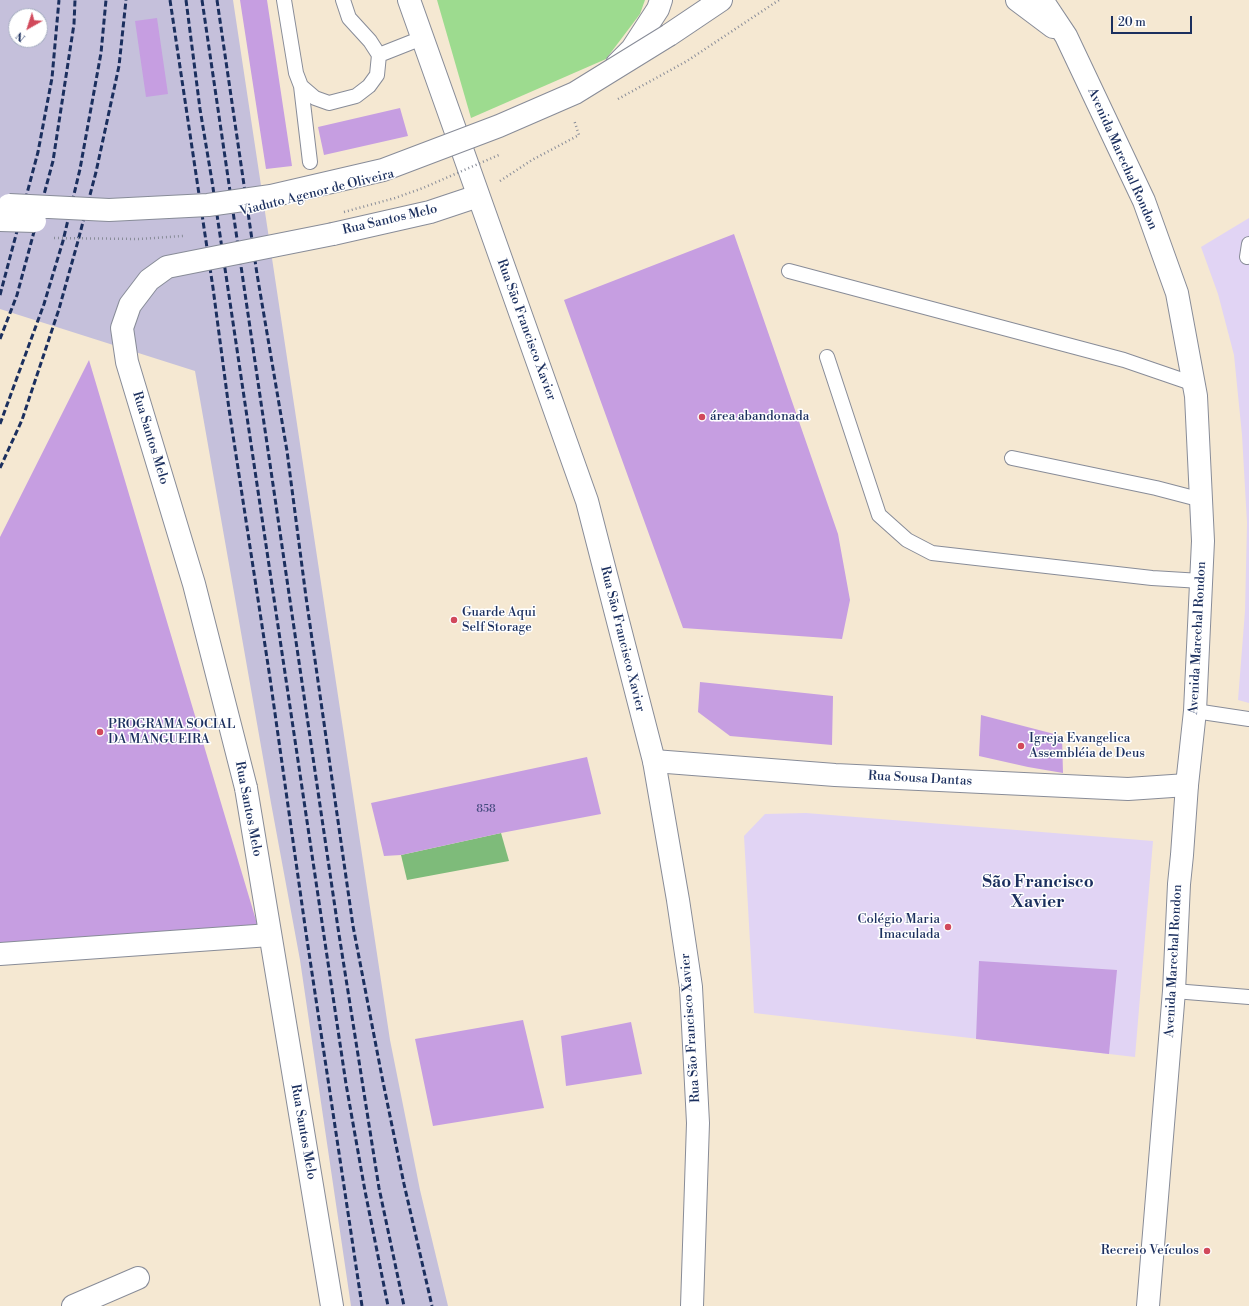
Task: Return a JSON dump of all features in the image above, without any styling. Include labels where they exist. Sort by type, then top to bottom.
[{"type":"main road","name":"Rua São Francisco Xavier","points":[[409,0],[587,501],[654,761],[691,986],[698,1123],[692,1306]]},
{"type":"main road","name":"Viaduto Agenor de Oliveira","points":[[3,211],[109,223],[226,216],[306,198],[395,173],[450,154],[567,104],[603,80],[632,49],[658,9],[661,0]]},
{"type":"main road","name":"Viaduto Agenor de Oliveira","points":[[3,211],[109,210],[208,205],[271,196],[384,170],[499,126],[575,93],[669,35],[721,0]]},
{"type":"main road","points":[[1017,0],[1066,36]]},
{"type":"main road","name":"Avenida Marechal Rondon","points":[[1042,0],[1066,36],[1144,201],[1177,293],[1196,396],[1203,541],[1195,711],[1179,884],[1174,991],[1148,1306]]},
{"type":"main road","name":"Rua Santos Melo","points":[[332,1306],[246,788],[194,584],[127,362],[122,328],[130,304],[149,280],[168,267],[333,234],[430,212],[478,196]]},
{"type":"main road","name":"Rua Sousa Dantas","points":[[654,761],[834,775],[1128,789],[1187,785]]},
{"type":"main road","points":[[0,954],[270,935]]},
{"type":"main road","points":[[73,1306],[138,1278]]},
{"type":"lane","points":[[284,0],[296,72],[301,86],[310,162]]},
{"type":"lane","points":[[301,86],[315,98],[329,103],[356,96],[369,86],[377,75],[379,55],[349,18],[343,0]]},
{"type":"lane","points":[[379,55],[422,38]]},
{"type":"lane","points":[[789,271],[1124,360],[1194,384]]},
{"type":"lane","points":[[827,357],[880,515],[907,540],[932,553],[1152,578],[1201,581]]},
{"type":"lane","points":[[1012,458],[1156,488],[1202,500]]},
{"type":"lane","points":[[1195,711],[1249,719]]},
{"type":"lane","points":[[1174,991],[1249,997]]},
{"type":"path","points":[[614,100],[687,60],[779,0]]},
{"type":"path","points":[[574,122],[581,119]]},
{"type":"path","points":[[478,196],[532,160],[579,135]]},
{"type":"shaded area","points":[[0,0],[233,0],[390,1040],[420,1190],[448,1306],[351,1306],[300,960],[195,371],[0,309]]},
{"type":"shaded area","points":[[1249,218],[1249,703],[1238,700],[1245,611],[1247,523],[1242,435],[1234,355],[1218,294],[1201,247]]},
{"type":"shaded area","name":"Colégio Maria Imaculada","points":[[806,813],[1153,841],[1135,1057],[754,1013],[744,836],[765,814]]},
{"type":"green space","points":[[437,0],[645,0],[640,14],[606,59],[471,118]]},
{"type":"green space","points":[[501,833],[509,861],[407,880],[401,855]]},
{"type":"building","points":[[240,0],[267,0],[292,166],[266,169]]},
{"type":"building","points":[[157,18],[168,94],[146,97],[135,21]]},
{"type":"building","points":[[400,108],[408,136],[324,155],[318,127]]},
{"type":"building","name":"área abandonada","points":[[734,234],[838,534],[850,600],[842,639],[683,628],[564,300]]},
{"type":"building","name":"PROGRAMA SOCIAL DA MANGUEIRA","points":[[89,360],[258,927],[0,951],[0,537]]},
{"type":"building","points":[[700,682],[833,696],[832,745],[730,736],[698,712]]},
{"type":"building","name":"Igreja Evangelica Assembléia de Deus","points":[[981,715],[1062,736],[1063,773],[979,756]]},
{"type":"building","points":[[587,757],[601,814],[501,833],[401,855],[384,856],[371,803]]},
{"type":"building","points":[[979,961],[1117,970],[1109,1054],[976,1039]]},
{"type":"building","points":[[523,1020],[544,1108],[433,1126],[415,1039]]},
{"type":"building","points":[[631,1022],[642,1074],[566,1086],[561,1036]]},
{"type":"railway","points":[[0,295],[38,152],[52,78],[59,0]]},
{"type":"railway","points":[[0,339],[17,295],[53,161],[74,24],[75,0]]},
{"type":"railway","points":[[0,424],[44,304],[63,241],[80,169],[101,53],[106,0]]},
{"type":"railway","points":[[0,468],[22,420],[59,309],[78,241],[96,172],[119,66],[126,0]]},
{"type":"railway","points":[[170,0],[362,1306]]},
{"type":"railway","points":[[186,0],[200,109],[212,181],[346,1084],[365,1191],[388,1306]]},
{"type":"railway","points":[[202,0],[338,928],[379,1188],[404,1306]]},
{"type":"railway","points":[[217,0],[257,274],[287,451],[306,597],[353,926],[404,1184],[432,1306]]},
{"type":"place","name":"área abandonada","points":[[702,417]]},
{"type":"place","name":"Guarde Aqui Self Storage","points":[[454,620]]},
{"type":"place","name":"PROGRAMA SOCIAL DA MANGUEIRA","points":[[100,732]]},
{"type":"place","name":"Igreja Evangelica Assembléia de Deus","points":[[1021,746]]},
{"type":"place","name":"Colégio Maria Imaculada","points":[[948,927]]},
{"type":"place","name":"Recreio Veículos","points":[[1207,1251]]},
{"type":"district","name":"São Francisco Xavier","points":[[1038,893]]}]
